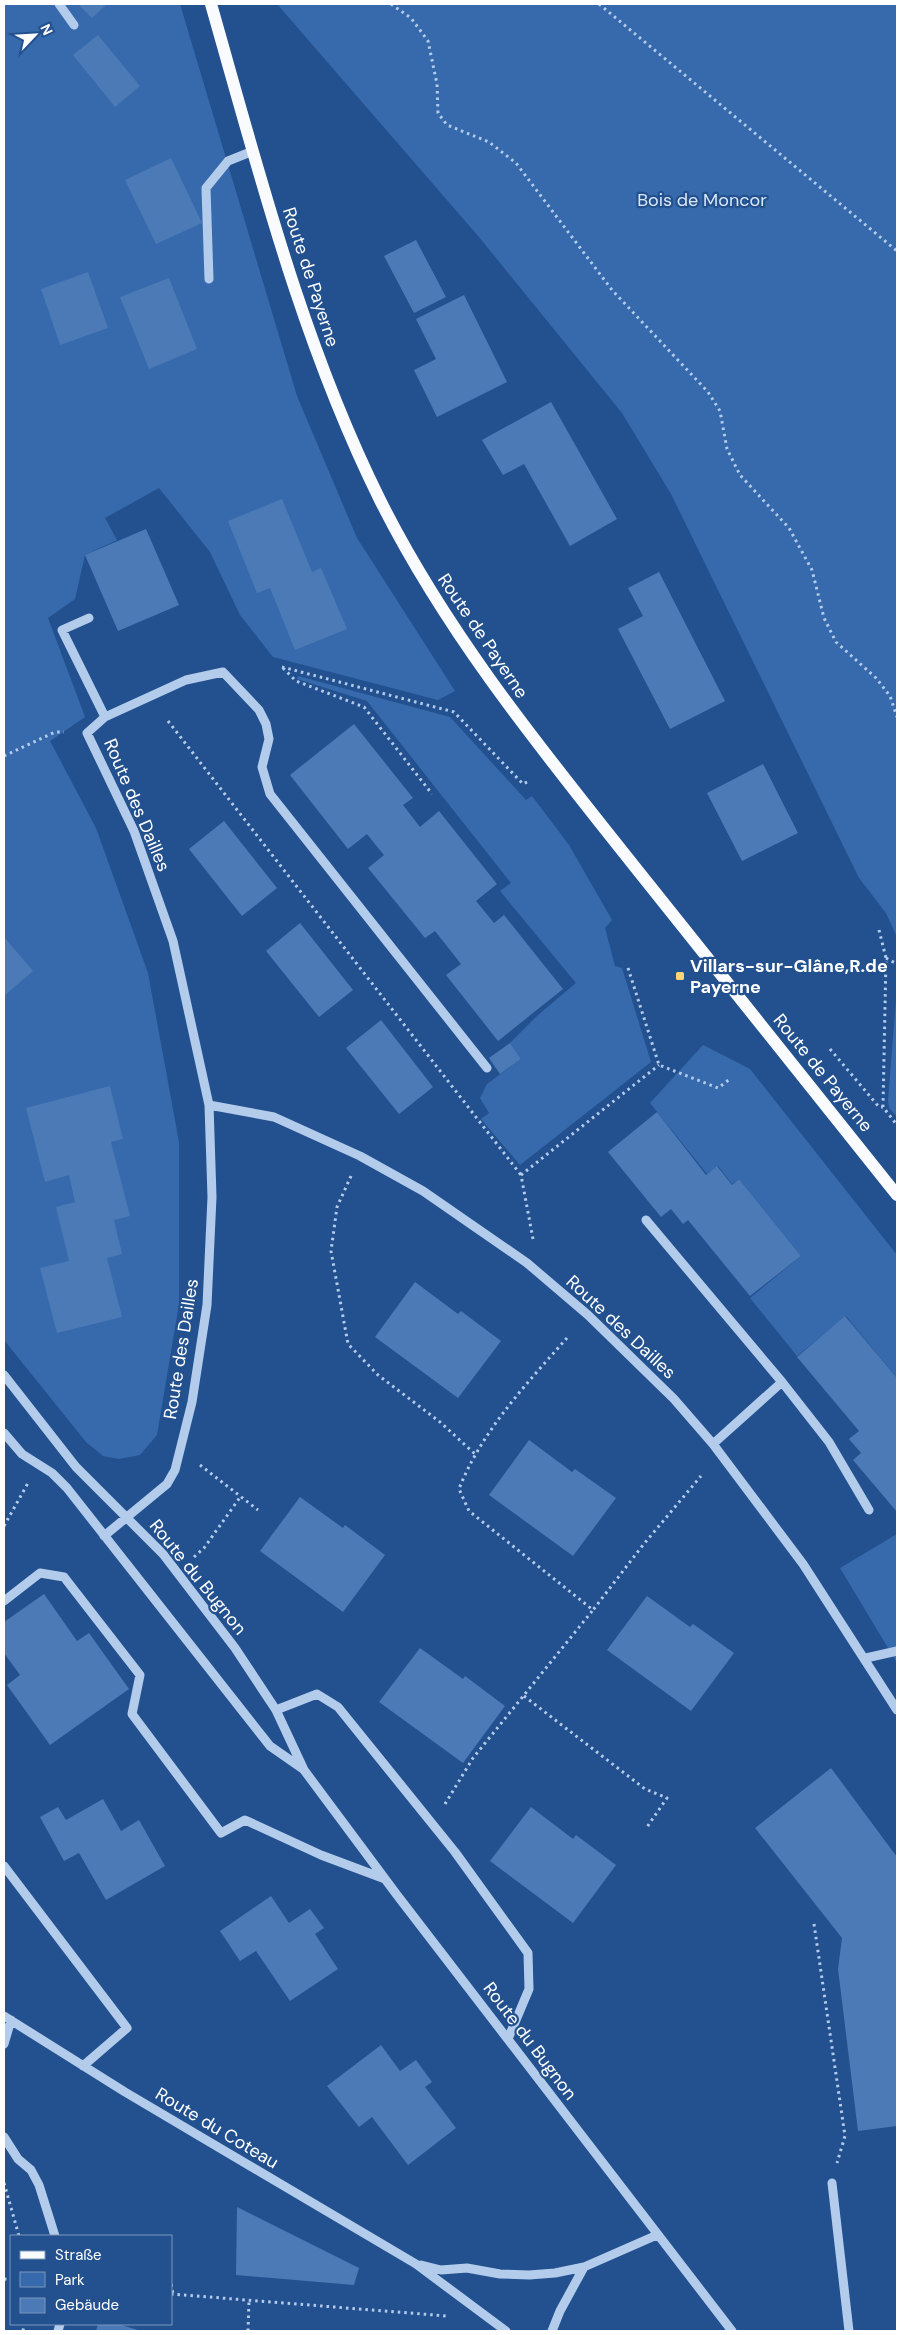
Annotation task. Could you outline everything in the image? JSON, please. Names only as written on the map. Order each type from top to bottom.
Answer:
[{"type":"main road","name":"Route de Payerne","points":[[211,4],[293,286],[329,386],[381,502],[436,599],[527,730],[897,1194]]},
{"type":"street","points":[[59,4],[74,24]]},
{"type":"street","points":[[208,279],[206,188],[228,161],[253,151]]},
{"type":"street","points":[[89,618],[62,630],[105,717]]},
{"type":"street","name":"Route des Dailles","points":[[104,1536],[167,1484],[175,1470],[192,1402],[207,1305],[212,1197],[210,1105],[173,941],[134,831],[88,733],[105,717],[186,680],[223,672],[259,710],[266,724],[269,739],[262,766],[270,794],[487,1068]]},
{"type":"street","name":"Route des Dailles","points":[[210,1105],[274,1117],[360,1156],[423,1191],[527,1263],[588,1315],[674,1399],[713,1444],[803,1564],[866,1658],[897,1710]]},
{"type":"street","points":[[646,1220],[782,1382],[829,1442],[869,1510]]},
{"type":"street","name":"Route du Bugnon","points":[[4,1375],[76,1467],[176,1571],[235,1648],[276,1710],[304,1770],[385,1879],[732,2331]]},
{"type":"street","points":[[713,1444],[782,1382]]},
{"type":"street","name":"Route du Bugnon","points":[[4,1433],[22,1454],[52,1473],[67,1488],[270,1746],[304,1770]]},
{"type":"street","points":[[4,1600],[40,1573],[64,1577],[140,1675],[132,1714],[221,1833],[245,1820],[321,1855],[385,1879]]},
{"type":"street","points":[[866,1658],[897,1651]]},
{"type":"street","points":[[276,1710],[317,1694],[338,1707],[433,1824],[528,1952],[529,1989],[508,2039]]},
{"type":"street","points":[[4,1866],[127,2028],[83,2066]]},
{"type":"street","points":[[4,2044],[7,2018]]},
{"type":"street","name":"Route du Coteau","points":[[7,2018],[83,2066],[416,2264],[506,2331]]},
{"type":"street","points":[[4,2137],[18,2159],[31,2170],[39,2185],[55,2235]]},
{"type":"street","points":[[832,2183],[849,2331]]},
{"type":"street","name":"Route du Coteau","points":[[416,2264],[441,2270],[466,2268],[500,2274],[554,2274],[584,2267],[657,2235]]},
{"type":"street","points":[[552,2331],[560,2311],[584,2267]]},
{"type":"path","points":[[391,4],[411,18],[428,41],[437,84],[438,113],[447,125],[489,142],[516,163],[612,290],[708,392],[720,411],[728,449],[740,475],[789,528],[812,570],[824,618],[836,642],[876,678],[890,696],[897,717]]},
{"type":"path","points":[[600,4],[897,251]]},
{"type":"path","points":[[432,794],[364,707],[296,681],[282,668],[454,712],[523,784],[529,781]]},
{"type":"path","points":[[168,721],[521,1175],[534,1244]]},
{"type":"path","points":[[4,756],[55,732],[88,733]]},
{"type":"path","points":[[879,930],[886,958],[883,1107]]},
{"type":"path","points":[[886,958],[897,964]]},
{"type":"path","points":[[628,968],[659,1065]]},
{"type":"path","points":[[830,1049],[897,1125]]},
{"type":"path","points":[[521,1175],[659,1065]]},
{"type":"path","points":[[659,1065],[718,1088],[730,1079]]},
{"type":"path","points":[[353,1173],[337,1207],[331,1251],[348,1344],[378,1375],[440,1422],[475,1454]]},
{"type":"path","points":[[567,1338],[499,1420],[468,1464],[459,1488],[468,1511],[593,1610]]},
{"type":"path","points":[[198,1464],[258,1510]]},
{"type":"path","points":[[433,1824],[473,1758],[643,1545],[701,1476]]},
{"type":"path","points":[[4,1526],[30,1480]]},
{"type":"path","points":[[190,1561],[204,1548],[241,1496]]},
{"type":"path","points":[[524,1696],[645,1789],[667,1798],[647,1827]]},
{"type":"path","points":[[814,1924],[845,2136],[832,2183]]},
{"type":"path","points":[[4,2183],[19,2235]]},
{"type":"path","points":[[172,2294],[462,2317],[479,2311]]},
{"type":"path","points":[[248,2331],[249,2301]]},
{"type":"green space","points":[[4,4],[180,4],[297,396],[357,538],[455,691],[438,700],[273,657],[240,615],[210,552],[159,488],[105,518],[117,540],[85,555],[75,599],[48,618],[85,717],[50,741],[96,828],[148,973],[179,1142],[179,1304],[157,1435],[140,1455],[119,1459],[103,1456],[86,1442],[4,1340]]},
{"type":"green space","name":"Bois de Moncor","points":[[277,4],[897,4],[897,937],[886,913],[859,878],[671,494],[622,413],[479,237]]},
{"type":"green space","points":[[298,676],[450,717],[526,800],[532,796],[569,845],[612,920],[605,928],[615,966],[622,968],[651,1062],[520,1165],[481,1119],[489,1113],[480,1098],[487,1084],[521,1059],[510,1043],[538,1015],[576,983],[500,891],[511,883],[367,701],[297,679]]},
{"type":"green space","points":[[897,987],[897,1117],[889,1108],[888,1101]]},
{"type":"green space","points":[[703,1045],[750,1069],[897,1255],[897,1378],[846,1316],[797,1356],[750,1298],[801,1256],[739,1179],[732,1184],[718,1166],[707,1174],[650,1103]]},
{"type":"green space","points":[[897,1534],[897,1663],[840,1568]]},
{"type":"building","points":[[78,4],[107,4],[92,18]]},
{"type":"building","points":[[98,35],[140,86],[115,107],[73,55]]},
{"type":"building","points":[[171,158],[202,223],[156,244],[125,180]]},
{"type":"building","points":[[416,240],[446,297],[414,313],[384,256]]},
{"type":"building","points":[[88,272],[108,328],[60,345],[41,289]]},
{"type":"building","points":[[169,278],[197,349],[149,369],[120,297]]},
{"type":"building","points":[[464,295],[507,382],[437,417],[414,370],[436,359],[416,319]]},
{"type":"building","points":[[551,402],[617,519],[570,546],[524,464],[503,475],[482,440]]},
{"type":"building","points":[[282,499],[312,572],[321,568],[347,629],[295,650],[270,588],[257,593],[228,521]]},
{"type":"building","points":[[146,529],[179,605],[118,631],[85,555]]},
{"type":"building","points":[[659,572],[725,701],[670,729],[618,629],[643,616],[628,588]]},
{"type":"building","points":[[354,724],[413,798],[403,805],[420,827],[439,811],[497,884],[476,901],[494,923],[504,915],[563,989],[498,1041],[446,975],[461,964],[435,931],[425,938],[368,868],[384,855],[367,834],[348,849],[290,775]]},
{"type":"building","points":[[763,764],[798,833],[742,861],[707,793]]},
{"type":"building","points":[[224,821],[277,888],[242,916],[189,849]]},
{"type":"building","points":[[300,923],[353,990],[319,1017],[266,951]]},
{"type":"building","points":[[4,937],[33,971],[4,996]]},
{"type":"building","points":[[381,1020],[433,1087],[399,1114],[346,1048]]},
{"type":"building","points":[[510,1043],[521,1059],[500,1074],[489,1058]]},
{"type":"building","points":[[110,1086],[123,1139],[111,1142],[130,1216],[114,1220],[122,1254],[107,1258],[122,1317],[57,1333],[40,1268],[69,1261],[56,1207],[75,1202],[69,1175],[45,1182],[26,1108]]},
{"type":"building","points":[[657,1112],[706,1175],[717,1166],[732,1185],[739,1179],[801,1256],[750,1296],[688,1220],[683,1224],[671,1209],[661,1217],[608,1152]]},
{"type":"building","points":[[415,1282],[458,1314],[461,1311],[501,1341],[458,1398],[375,1337]]},
{"type":"building","points":[[845,1316],[897,1378],[897,1512],[853,1460],[861,1453],[849,1439],[859,1431],[797,1357]]},
{"type":"building","points":[[529,1440],[572,1472],[575,1469],[616,1498],[573,1556],[489,1495]]},
{"type":"building","points":[[300,1497],[343,1528],[345,1525],[385,1555],[343,1612],[260,1551]]},
{"type":"building","points":[[44,1594],[77,1641],[89,1633],[129,1689],[50,1745],[7,1685],[20,1675],[4,1653],[4,1622]]},
{"type":"building","points":[[647,1596],[690,1627],[693,1624],[734,1653],[691,1711],[607,1650]]},
{"type":"building","points":[[420,1648],[463,1679],[465,1676],[505,1706],[463,1763],[379,1702]]},
{"type":"building","points":[[831,1768],[897,1857],[897,2126],[858,2131],[838,1969],[842,1938],[755,1828]]},
{"type":"building","points":[[103,1799],[121,1831],[139,1820],[165,1866],[106,1900],[79,1853],[64,1861],[40,1817],[58,1807],[66,1820]]},
{"type":"building","points":[[531,1807],[573,1839],[576,1835],[616,1865],[573,1923],[490,1861]]},
{"type":"building","points":[[271,1896],[289,1923],[310,1909],[324,1928],[315,1934],[338,1969],[290,2001],[256,1951],[240,1961],[220,1931]]},
{"type":"building","points":[[381,2045],[400,2071],[416,2060],[432,2082],[425,2087],[456,2128],[408,2165],[372,2117],[359,2127],[327,2086]]},
{"type":"building","points":[[237,2207],[359,2268],[354,2285],[236,2275]]},
{"type":"building","points":[[98,2325],[121,2325],[141,2331],[96,2331]]},
{"type":"place","name":"Villars-sur-Glâne,R.de Payerne","points":[[680,976]]}]
